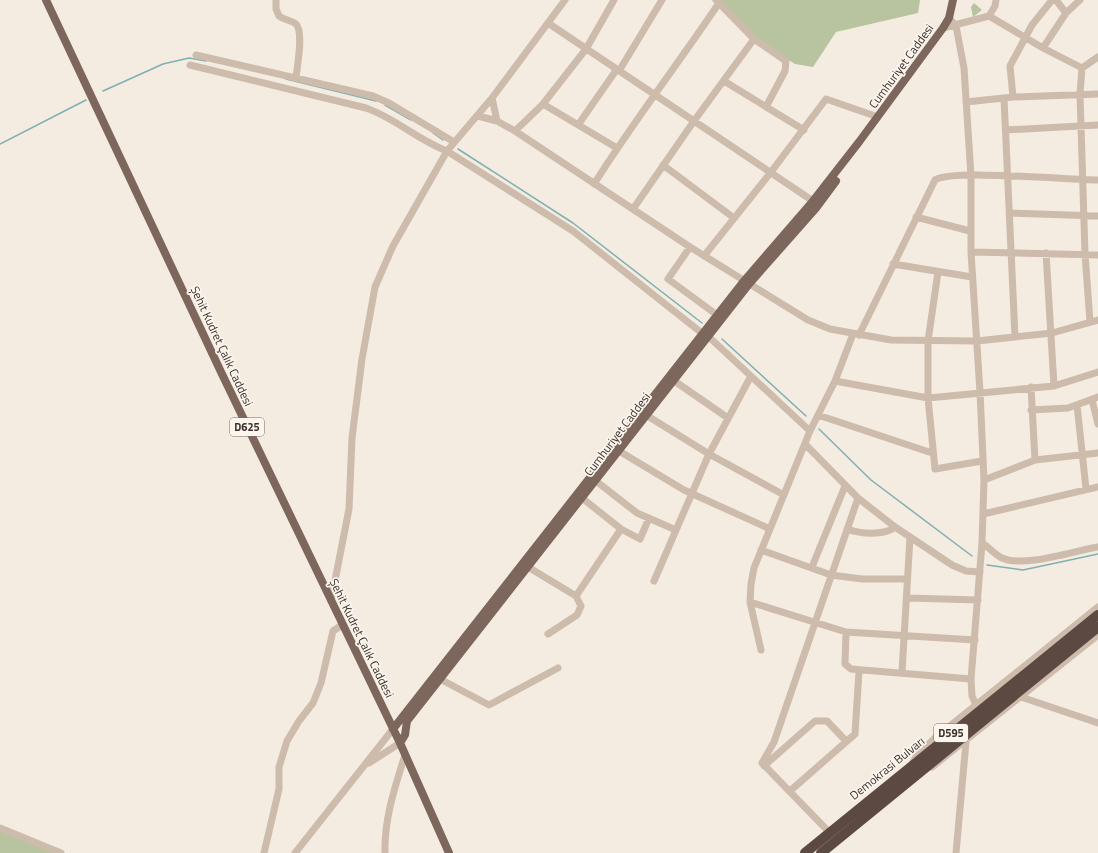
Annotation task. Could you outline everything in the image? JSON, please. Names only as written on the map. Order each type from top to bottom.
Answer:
[{"type":"highway","name":"Demokrasi Bulvarı","points":[[805,853],[1098,615]]},
{"type":"highway","name":"Demokrasi Bulvarı","points":[[821,853],[1098,627]]},
{"type":"main road","name":"Şehit Kudret Çalık Caddesi","points":[[46,0],[342,625],[400,743],[449,853]]},
{"type":"main road","name":"Cumhuriyet Caddesi","points":[[393,729],[859,142],[944,28],[949,18],[953,0]]},
{"type":"main road","name":"Cumhuriyet Caddesi","points":[[400,743],[406,735],[407,721],[596,481],[616,449],[646,416],[706,335],[717,315],[819,203],[845,169],[859,142]]},
{"type":"street","points":[[276,0],[277,12],[279,16],[294,23],[299,30],[299,51],[296,78]]},
{"type":"street","points":[[331,601],[349,509],[352,438],[362,359],[375,287],[393,246],[447,151],[478,116],[565,0]]},
{"type":"street","points":[[515,131],[543,104],[586,49],[614,0]]},
{"type":"street","points":[[944,28],[989,16],[995,6],[996,0]]},
{"type":"street","points":[[1013,97],[1010,66],[1032,25],[1052,0]]},
{"type":"street","points":[[1056,0],[1066,13]]},
{"type":"street","points":[[1043,48],[1066,13],[1080,0]]},
{"type":"street","points":[[578,125],[647,27],[661,1]]},
{"type":"street","points":[[594,184],[654,94],[683,57],[718,2],[754,39],[785,59],[785,71],[766,107]]},
{"type":"street","points":[[989,16],[1025,38],[1082,68]]},
{"type":"street","points":[[949,18],[956,26],[964,68],[971,176],[970,231],[972,276],[984,480],[982,543],[971,679],[972,696],[976,705]]},
{"type":"street","points":[[548,23],[813,201]]},
{"type":"street","points":[[633,210],[694,120],[754,39]]},
{"type":"street","points":[[196,55],[379,98],[454,142]]},
{"type":"street","points":[[1082,68],[1098,57]]},
{"type":"street","points":[[190,65],[366,108],[388,117],[431,144],[447,151],[573,231],[706,335],[810,430]]},
{"type":"street","points":[[1082,68],[1080,94],[1084,180],[1085,254],[1090,322]]},
{"type":"street","points":[[724,81],[804,130]]},
{"type":"street","points":[[966,102],[1013,97],[1098,94]]},
{"type":"street","points":[[492,98],[497,121]]},
{"type":"street","points":[[1004,98],[1015,337]]},
{"type":"street","points":[[704,256],[804,130],[826,99],[878,117]]},
{"type":"street","points":[[543,104],[617,148]]},
{"type":"street","points":[[478,116],[497,121],[515,131],[704,256],[808,320],[830,329],[856,335],[891,340],[977,341],[1052,333],[1098,320]]},
{"type":"street","points":[[1006,130],[1098,125]]},
{"type":"street","points":[[663,165],[734,218]]},
{"type":"street","points":[[761,650],[750,602],[752,576],[761,550],[810,430],[856,335],[935,180],[940,177],[1008,176],[1098,180]]},
{"type":"street","points":[[1009,213],[1098,216]]},
{"type":"street","points":[[916,217],[970,231]]},
{"type":"street","points":[[690,247],[668,279],[717,315]]},
{"type":"street","points":[[971,252],[1098,254]]},
{"type":"street","points":[[1046,254],[1052,333],[1054,386]]},
{"type":"street","points":[[892,264],[972,276]]},
{"type":"street","points":[[938,272],[928,341],[928,398],[932,453],[935,469],[982,461]]},
{"type":"street","points":[[834,382],[928,398],[1054,386],[1098,372]]},
{"type":"street","points":[[654,582],[709,454],[751,376]]},
{"type":"street","points":[[673,380],[728,418]]},
{"type":"street","points":[[1031,387],[1031,410],[1035,460]]},
{"type":"street","points":[[1031,410],[1060,409],[1095,399],[1098,424]]},
{"type":"street","points":[[1077,405],[1086,489]]},
{"type":"street","points":[[818,415],[932,453]]},
{"type":"street","points":[[646,416],[709,454],[784,495]]},
{"type":"street","points":[[805,444],[858,498],[895,527],[959,568],[980,572]]},
{"type":"street","points":[[616,449],[692,494],[770,529]]},
{"type":"street","points":[[984,480],[1035,460],[1098,453]]},
{"type":"street","points":[[596,481],[637,513],[676,530]]},
{"type":"street","points":[[812,567],[845,486]]},
{"type":"street","points":[[983,514],[1098,487]]},
{"type":"street","points":[[582,498],[621,529],[640,539],[649,518]]},
{"type":"street","points":[[829,832],[762,763],[774,742],[858,498]]},
{"type":"street","points":[[847,529],[860,532],[886,532],[895,527]]},
{"type":"street","points":[[576,596],[621,529]]},
{"type":"street","points":[[902,672],[907,598],[906,579],[910,537]]},
{"type":"street","points":[[982,543],[1002,558],[1018,562],[1032,561],[1098,546]]},
{"type":"street","points":[[761,550],[831,575],[862,579],[906,579]]},
{"type":"street","points":[[528,567],[576,596],[581,606],[577,615],[548,634]]},
{"type":"street","points":[[907,598],[978,600]]},
{"type":"street","points":[[750,602],[846,632],[975,640]]},
{"type":"street","points":[[912,765],[917,755],[925,747],[1098,607]]},
{"type":"street","points":[[264,853],[279,789],[279,767],[287,741],[299,721],[313,703],[321,683],[333,631],[342,625]]},
{"type":"street","points":[[846,632],[845,664],[848,668],[971,679]]},
{"type":"street","points":[[921,771],[938,764],[1098,635]]},
{"type":"street","points":[[440,679],[489,705],[558,668]]},
{"type":"street","points":[[790,791],[855,734],[859,670]]},
{"type":"street","points":[[1021,697],[1098,723]]},
{"type":"street","points":[[764,766],[814,721],[827,721],[846,741]]},
{"type":"street","points":[[295,853],[393,729]]},
{"type":"street","points":[[956,853],[966,742]]},
{"type":"street","points":[[364,766],[400,743]]},
{"type":"street","points":[[385,853],[384,841],[390,806],[405,755]]},
{"type":"street","points":[[0,828],[61,853]]},
{"type":"green space","points":[[720,0],[920,0],[918,13],[836,32],[813,67],[795,64],[755,39]]},
{"type":"green space","points":[[974,3],[982,10],[973,17],[971,7]]},
{"type":"green space","points":[[0,831],[56,853],[0,853]]},
{"type":"waterway","points":[[103,91],[163,64],[189,58],[206,61]]},
{"type":"waterway","points":[[286,79],[376,101]]},
{"type":"waterway","points":[[0,144],[86,100]]},
{"type":"waterway","points":[[385,105],[411,120]]},
{"type":"waterway","points":[[433,133],[443,140]]},
{"type":"waterway","points":[[458,149],[573,223],[702,323]]},
{"type":"waterway","points":[[722,339],[806,416]]},
{"type":"waterway","points":[[819,429],[871,480],[972,556]]},
{"type":"waterway","points":[[987,565],[1023,570],[1098,554]]}]
